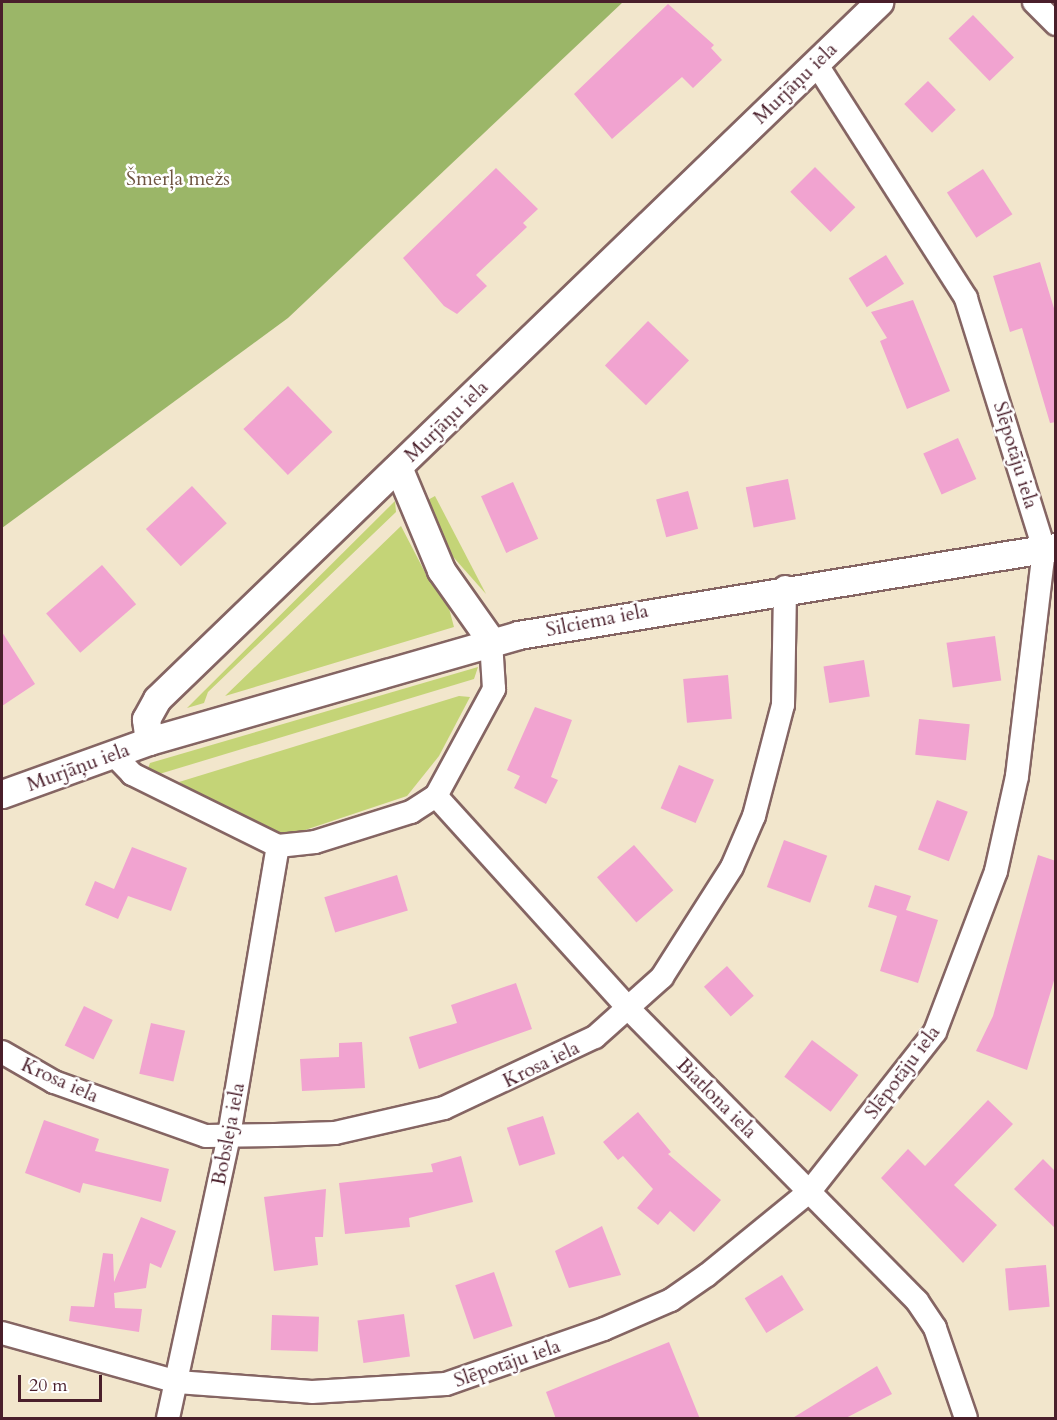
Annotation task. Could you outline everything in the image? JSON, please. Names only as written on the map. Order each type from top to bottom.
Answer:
[{"type":"street","name":"Murjāņu iela","points":[[2,794],[149,741],[146,719],[157,699],[879,2]]},
{"type":"street","points":[[1034,2],[1056,24]]},
{"type":"street","name":"Slēpotāju iela","points":[[2,1333],[177,1382],[312,1392],[447,1384],[671,1300],[810,1191],[935,1032],[968,950],[996,871],[1017,776],[1050,548],[966,298],[816,63]]},
{"type":"street","points":[[113,754],[132,774],[278,846],[315,842],[411,812],[436,796],[494,689],[491,641],[441,570],[398,467]]},
{"type":"street","name":"Silciema iela","points":[[149,741],[491,641],[785,587],[1050,548]]},
{"type":"street","name":"Krosa iela","points":[[2,1052],[54,1082],[206,1136],[335,1133],[444,1108],[596,1037],[630,1010],[675,957],[732,867],[754,816],[783,705],[785,587]]},
{"type":"street","name":"Biatlona iela","points":[[436,796],[630,1010],[810,1191],[926,1314],[966,1419]]},
{"type":"street","name":"Bobsleja iela","points":[[168,1419],[229,1135],[278,846]]},
{"type":"green space","name":"Šmerļa mežs","points":[[2,2],[623,2],[288,318],[2,528]]},
{"type":"green space","points":[[435,496],[486,594],[439,541],[426,501]]},
{"type":"green space","points":[[395,501],[396,512],[208,692],[204,703],[187,708]]},
{"type":"green space","points":[[401,526],[429,580],[446,597],[454,627],[225,696]]},
{"type":"green space","points":[[478,667],[474,679],[156,775],[147,771],[150,763]]},
{"type":"green space","points":[[459,696],[470,697],[439,756],[407,796],[290,835],[248,823],[179,782]]},
{"type":"building","points":[[668,4],[714,45],[711,48],[722,60],[693,88],[682,77],[612,139],[574,94]]},
{"type":"building","points":[[973,15],[1014,57],[990,81],[949,39]]},
{"type":"building","points":[[928,81],[956,110],[932,133],[904,104]]},
{"type":"building","points":[[815,167],[855,207],[831,232],[790,192]]},
{"type":"building","points":[[496,168],[538,209],[523,223],[527,227],[476,275],[487,286],[457,314],[444,306],[403,258]]},
{"type":"building","points":[[983,169],[1012,214],[976,238],[947,192]]},
{"type":"building","points":[[886,255],[904,284],[867,307],[849,278]]},
{"type":"building","points":[[1040,262],[1056,315],[1056,422],[1050,423],[1022,328],[1010,332],[993,276]]},
{"type":"building","points":[[913,300],[950,391],[907,409],[880,341],[887,338],[871,312]]},
{"type":"building","points":[[648,321],[689,361],[646,405],[605,366]]},
{"type":"building","points":[[288,386],[332,432],[288,475],[243,429]]},
{"type":"building","points":[[958,438],[976,479],[942,495],[923,453]]},
{"type":"building","points":[[788,479],[796,519],[754,527],[746,487]]},
{"type":"building","points":[[513,482],[538,539],[506,553],[481,496]]},
{"type":"building","points":[[192,486],[227,523],[181,566],[146,529]]},
{"type":"building","points":[[688,491],[698,529],[666,537],[656,500]]},
{"type":"building","points":[[102,565],[136,604],[80,653],[46,614]]},
{"type":"building","points":[[2,632],[35,684],[2,706]]},
{"type":"building","points":[[995,636],[1001,681],[953,687],[946,643]]},
{"type":"building","points":[[864,660],[870,697],[829,703],[824,666]]},
{"type":"building","points":[[728,675],[732,719],[687,723],[683,679]]},
{"type":"building","points":[[535,707],[572,720],[551,777],[558,780],[546,804],[514,788],[520,776],[507,770]]},
{"type":"building","points":[[919,719],[970,724],[966,760],[915,755]]},
{"type":"building","points":[[679,765],[714,780],[696,823],[661,808]]},
{"type":"building","points":[[937,800],[968,812],[949,861],[918,849]]},
{"type":"building","points":[[784,840],[827,856],[810,903],[767,887]]},
{"type":"building","points":[[634,845],[673,890],[636,922],[597,877]]},
{"type":"building","points":[[132,847],[187,868],[171,911],[128,896],[118,919],[85,905],[95,881],[114,889]]},
{"type":"building","points":[[1038,855],[1056,861],[1056,974],[1027,1070],[976,1051],[993,1016]]},
{"type":"building","points":[[397,875],[408,910],[335,933],[324,897]]},
{"type":"building","points":[[875,885],[911,896],[906,910],[938,920],[918,983],[880,971],[897,916],[868,907]]},
{"type":"building","points":[[727,966],[754,996],[731,1016],[704,987]]},
{"type":"building","points":[[516,983],[532,1029],[419,1069],[409,1037],[457,1023],[451,1005]]},
{"type":"building","points":[[84,1006],[113,1020],[93,1060],[65,1046]]},
{"type":"building","points":[[151,1023],[185,1031],[173,1082],[139,1074]]},
{"type":"building","points":[[812,1040],[858,1075],[831,1112],[784,1077]]},
{"type":"building","points":[[362,1042],[365,1088],[302,1091],[300,1059],[339,1057],[339,1043]]},
{"type":"building","points":[[988,1100],[1013,1124],[954,1185],[997,1225],[963,1263],[881,1178],[908,1149],[925,1166]]},
{"type":"building","points":[[638,1112],[671,1152],[668,1154],[721,1200],[694,1232],[670,1211],[658,1225],[637,1208],[653,1189],[623,1156],[618,1160],[603,1142]]},
{"type":"building","points":[[543,1116],[555,1154],[519,1166],[507,1128]]},
{"type":"building","points":[[44,1120],[99,1139],[95,1151],[169,1169],[161,1202],[83,1183],[80,1193],[25,1173]]},
{"type":"building","points":[[461,1156],[473,1202],[409,1218],[410,1227],[345,1234],[339,1183],[433,1172],[431,1164]]},
{"type":"building","points":[[1043,1159],[1056,1172],[1056,1229],[1014,1189]]},
{"type":"building","points":[[326,1189],[323,1237],[315,1237],[318,1265],[274,1271],[264,1197]]},
{"type":"building","points":[[141,1217],[176,1231],[161,1268],[150,1263],[146,1288],[114,1293],[115,1308],[142,1309],[139,1332],[69,1321],[71,1306],[94,1307],[103,1253],[113,1254],[114,1282]]},
{"type":"building","points":[[602,1226],[621,1275],[569,1288],[555,1251]]},
{"type":"building","points":[[1046,1265],[1050,1307],[1009,1310],[1005,1269]]},
{"type":"building","points":[[494,1272],[513,1326],[474,1339],[455,1285]]},
{"type":"building","points":[[782,1275],[804,1310],[766,1333],[745,1298]]},
{"type":"building","points":[[404,1314],[410,1357],[363,1363],[357,1321]]},
{"type":"building","points":[[272,1315],[319,1317],[318,1352],[271,1350]]},
{"type":"building","points":[[669,1342],[700,1419],[556,1419],[546,1392]]},
{"type":"building","points":[[877,1366],[892,1394],[844,1419],[791,1419]]}]
